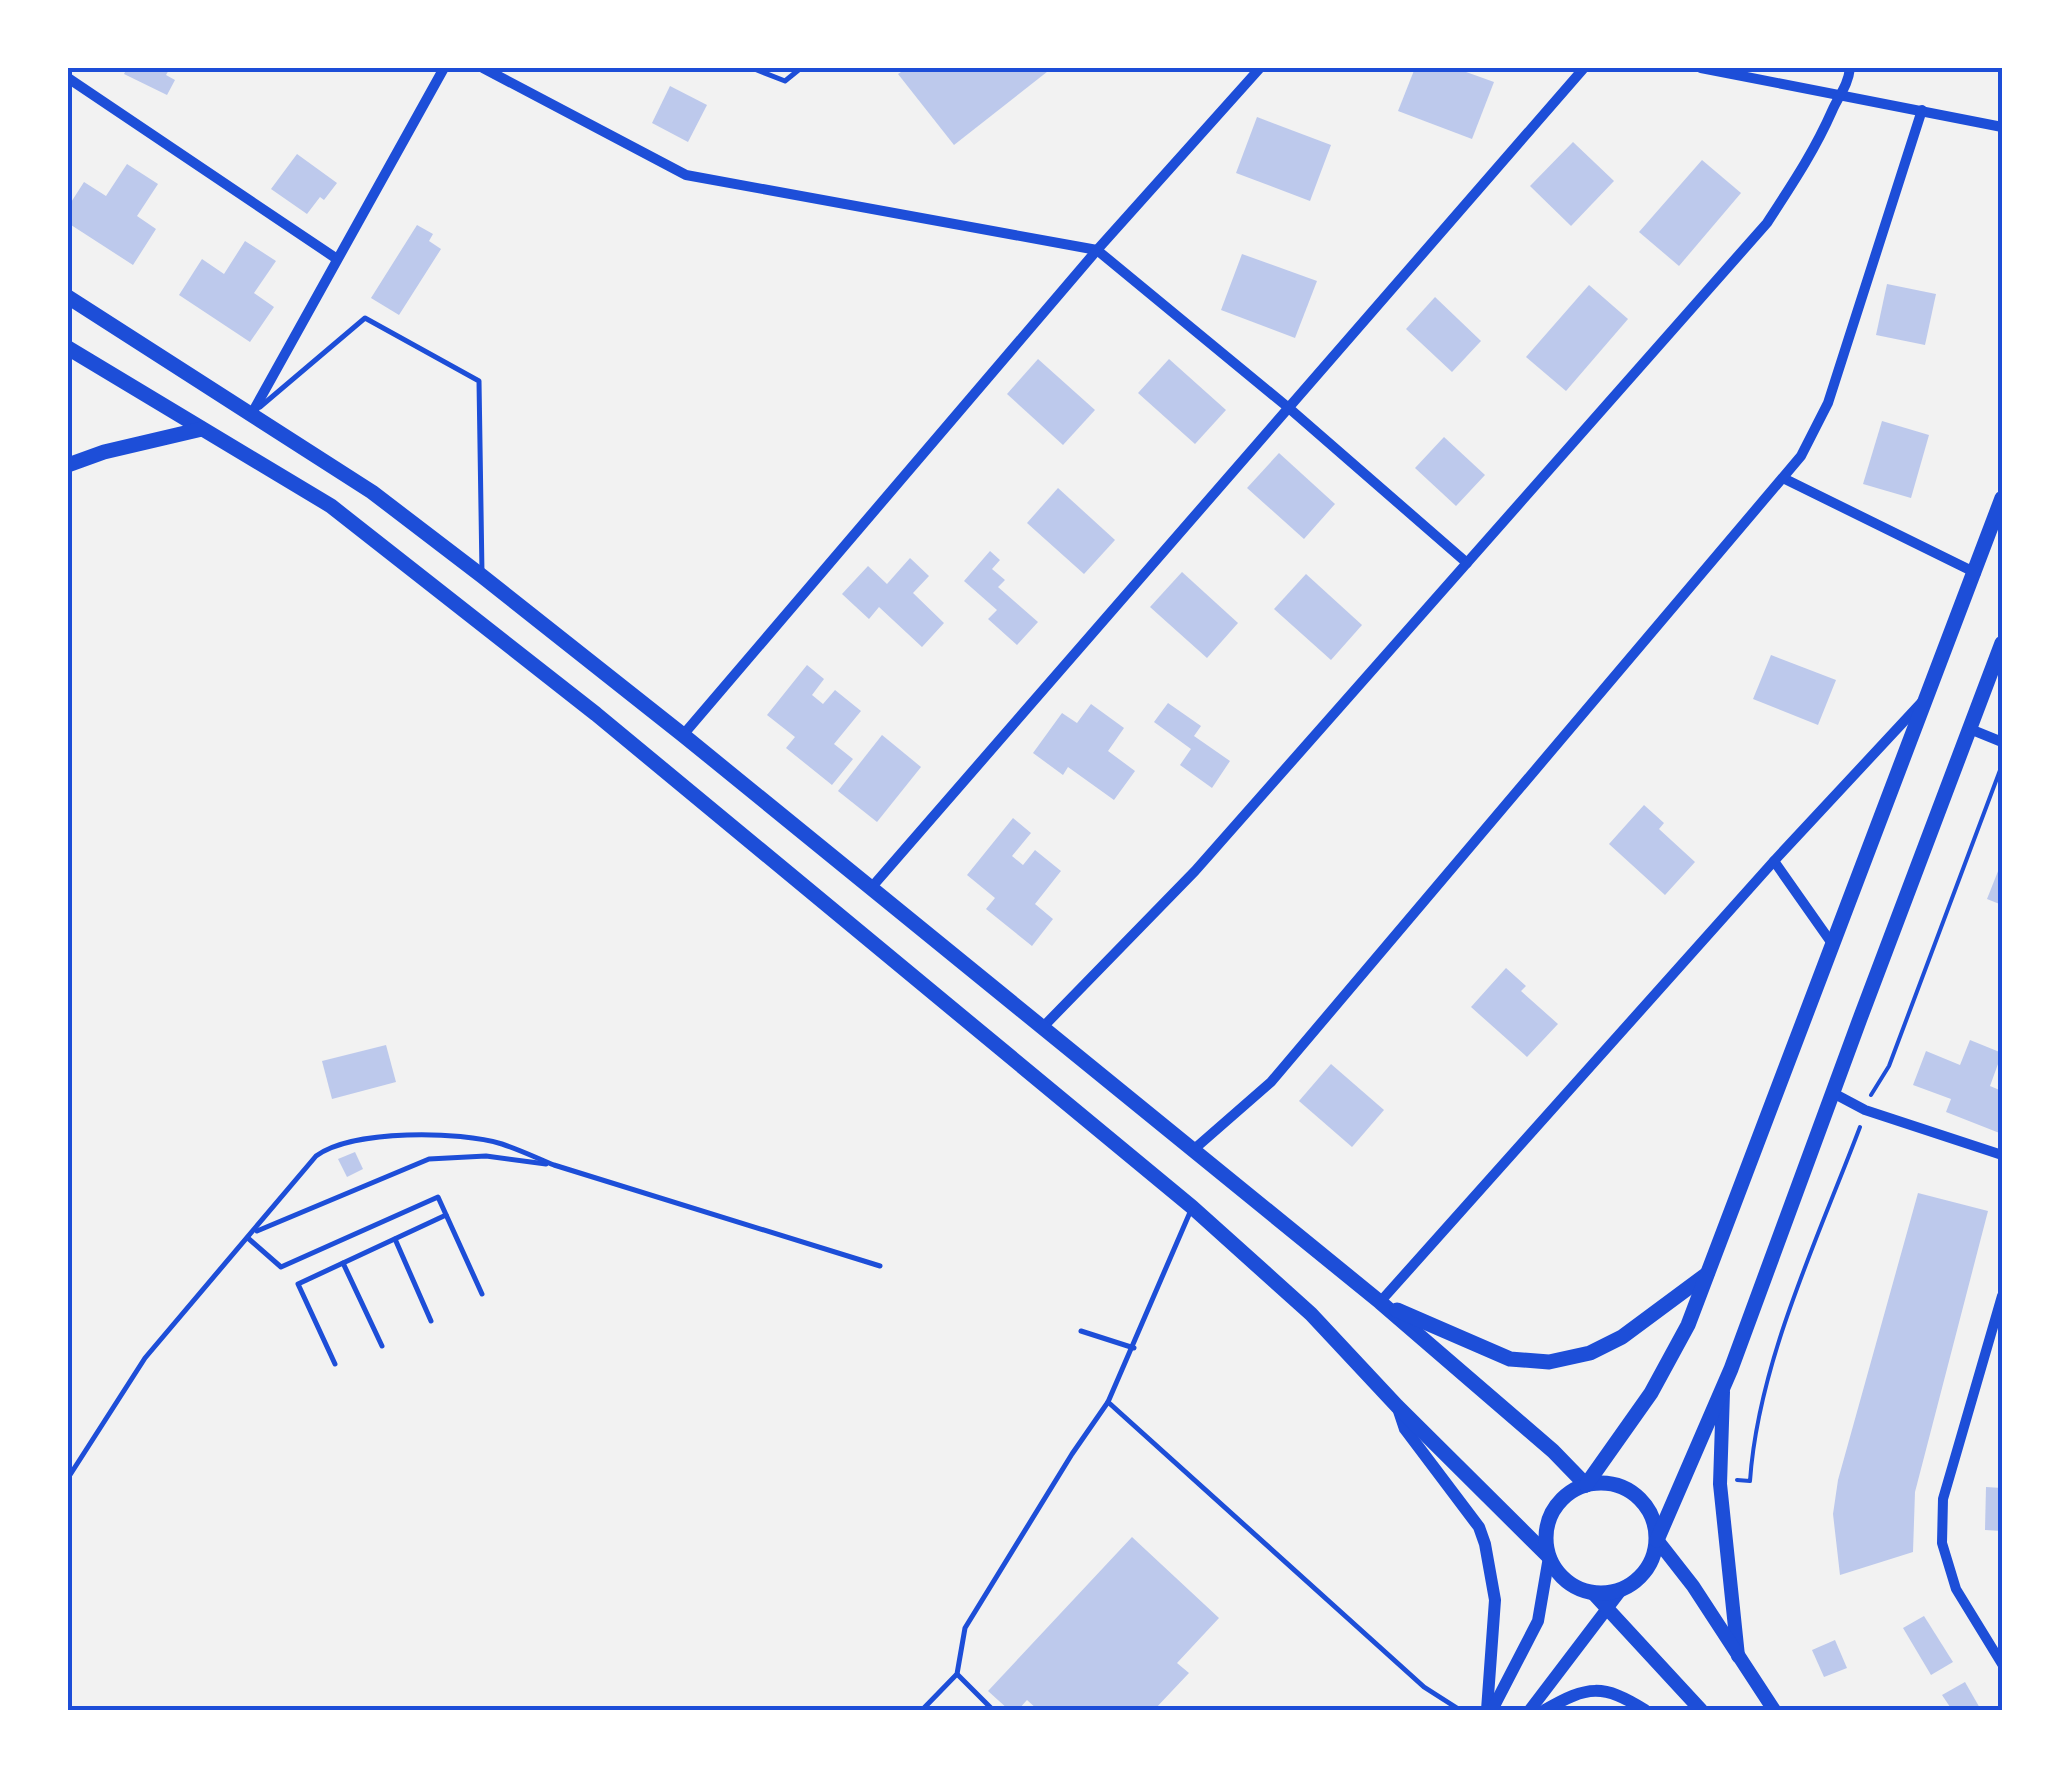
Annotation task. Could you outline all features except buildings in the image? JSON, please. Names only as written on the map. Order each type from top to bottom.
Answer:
[{"type":"main road","points":[[68,297],[372,492],[482,576],[1380,1302],[1553,1451],[1586,1485]]},
{"type":"main road","points":[[68,348],[331,506],[508,644],[1192,1207],[1311,1314],[1549,1557],[1566,1581],[1592,1592],[1702,1710]]},
{"type":"main road","points":[[68,465],[104,452],[202,429]]},
{"type":"main road","points":[[1586,1485],[1651,1393],[1688,1325],[2002,498]]},
{"type":"main road","points":[[1592,1592],[1622,1589],[1645,1572],[1654,1557],[1657,1540],[1722,1391],[2002,643]]},
{"type":"main road","points":[[1380,1302],[1510,1360],[1548,1362],[1590,1353],[1622,1337],[1707,1274]]},
{"type":"main road","points":[[1722,1391],[1720,1484],[1738,1656]]},
{"type":"main road","points":[[1549,1557],[1546,1530],[1552,1512],[1564,1496],[1599,1482],[1635,1493],[1655,1522],[1657,1540],[1694,1586],[1774,1710]]},
{"type":"street","points":[[251,415],[444,68]]},
{"type":"street","points":[[484,68],[686,175],[1097,250],[1290,409],[1467,563]]},
{"type":"street","points":[[682,735],[1097,250],[1260,68]]},
{"type":"street","points":[[871,888],[1584,68]]},
{"type":"street","points":[[1701,68],[2002,128]]},
{"type":"street","points":[[1042,1028],[1195,871],[1767,223],[1814,152],[1848,84],[1850,68]]},
{"type":"street","points":[[68,78],[338,260]]},
{"type":"street","points":[[1192,1151],[1271,1082],[1801,456],[1828,402],[1922,110]]},
{"type":"street","points":[[1783,478],[1976,573]]},
{"type":"street","points":[[1380,1302],[1774,861],[1928,695]]},
{"type":"street","points":[[1970,729],[2002,742]]},
{"type":"street","points":[[1774,861],[1833,945]]},
{"type":"street","points":[[1833,1093],[1865,1110],[2002,1155]]},
{"type":"street","points":[[2002,1296],[1943,1498],[1942,1544],[1956,1589],[2002,1664]]},
{"type":"street","points":[[1397,1406],[1404,1429],[1479,1528],[1485,1544],[1495,1600],[1490,1710]]},
{"type":"street","points":[[1490,1710],[1538,1621],[1549,1557]]},
{"type":"street","points":[[1530,1710],[1622,1589]]},
{"type":"street","points":[[1545,1710],[1593,1688],[1612,1692],[1645,1710]]},
{"type":"lane","points":[[752,68],[785,81],[801,68]]},
{"type":"lane","points":[[251,415],[364,318],[478,381],[482,576]]},
{"type":"lane","points":[[68,1478],[145,1358],[316,1156],[354,1139],[401,1135],[480,1139],[502,1144],[554,1165],[880,1266]]},
{"type":"lane","points":[[255,1232],[429,1159],[486,1156],[554,1165]]},
{"type":"lane","points":[[248,1238],[281,1267],[438,1197],[482,1294]]},
{"type":"lane","points":[[922,1710],[958,1674],[965,1628],[1108,1402],[1192,1207]]},
{"type":"lane","points":[[335,1364],[298,1284],[446,1215]]},
{"type":"lane","points":[[395,1239],[431,1321]]},
{"type":"lane","points":[[344,1263],[382,1346]]},
{"type":"lane","points":[[1080,1331],[1134,1348]]},
{"type":"lane","points":[[1108,1402],[1424,1688],[1460,1710]]},
{"type":"lane","points":[[958,1674],[993,1710]]},
{"type":"path","points":[[1869,1099],[1889,1066],[2002,765]]},
{"type":"path","points":[[1737,1480],[1750,1481],[1752,1446],[1773,1358],[1860,1124]]}]
